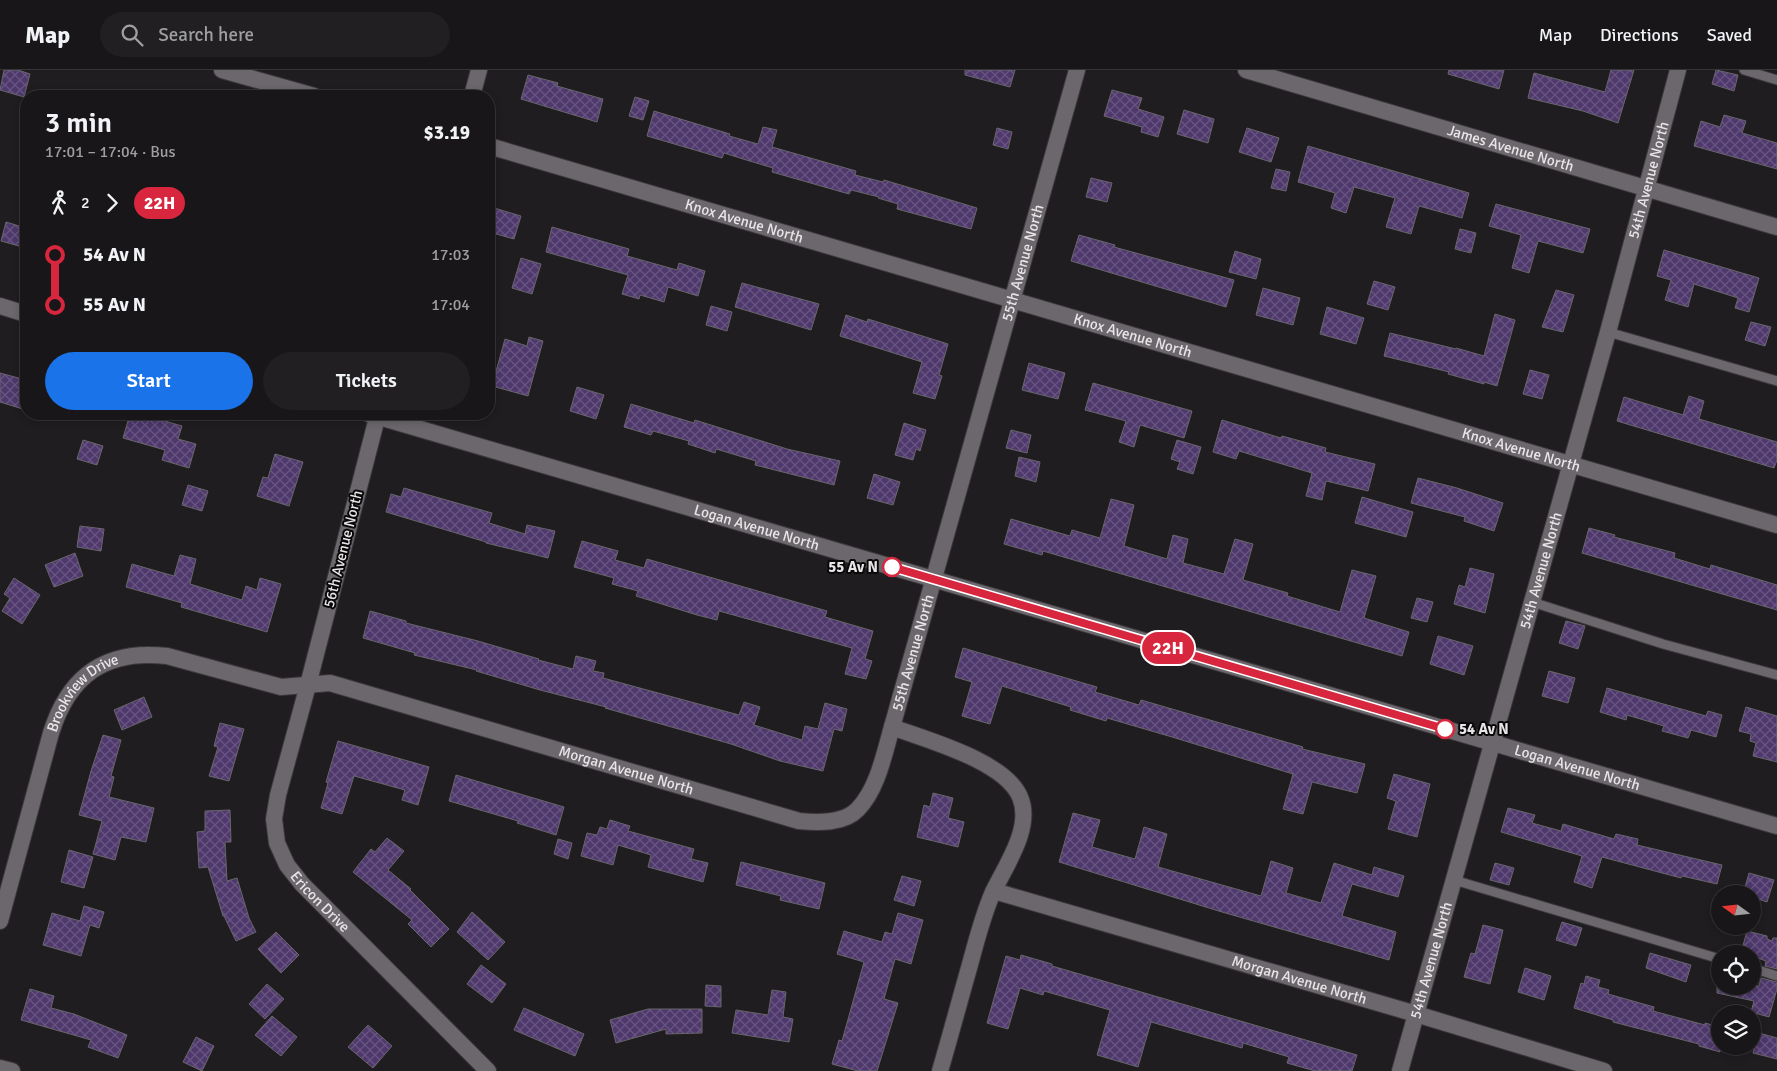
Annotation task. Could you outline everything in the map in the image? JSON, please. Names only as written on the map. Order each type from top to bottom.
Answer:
[{"type":"street","points":[[222,70],[293,90]]},
{"type":"street","points":[[474,90],[479,70]]},
{"type":"street","name":"55th Avenue North","points":[[940,1071],[984,912],[1022,831],[1023,814],[1020,797],[1010,782],[984,763],[892,727],[935,580],[1076,70]]},
{"type":"street","name":"James Avenue North","points":[[1246,70],[1777,227]]},
{"type":"street","name":"54th Avenue North","points":[[1400,1071],[1608,332],[1678,70]]},
{"type":"street","name":"Knox Avenue North","points":[[495,148],[1777,525]]},
{"type":"street","points":[[0,306],[20,312]]},
{"type":"street","name":"56th Avenue North","points":[[308,685],[374,420]]},
{"type":"street","name":"Logan Avenue North","points":[[392,420],[1777,826]]},
{"type":"street","name":"Brookview Drive","points":[[0,921],[55,718],[70,692],[95,669],[108,661],[123,656],[152,654],[181,659],[280,687],[308,685]]},
{"type":"street","name":"Morgan Avenue North","points":[[308,685],[330,683],[799,821],[820,823],[840,820],[857,810],[870,792],[879,772],[892,727]]},
{"type":"street","name":"Ericon Drive","points":[[308,685],[278,795],[274,819],[277,843],[286,865],[302,884],[488,1071]]},
{"type":"street","name":"Morgan Avenue North","points":[[994,891],[1604,1071]]},
{"type":"street","points":[[0,1068],[12,1071]]},
{"type":"lane","points":[[1744,70],[1777,80]]},
{"type":"lane","points":[[1608,332],[1777,381]]},
{"type":"lane","points":[[1532,602],[1663,644],[1777,675]]},
{"type":"lane","points":[[1454,880],[1711,956]]},
{"type":"lane","points":[[1761,971],[1777,976]]},
{"type":"building","points":[[4,70],[18,70],[30,74],[26,90],[20,90],[20,96],[0,90]]},
{"type":"building","points":[[965,70],[1015,70],[1010,87],[965,75]]},
{"type":"building","points":[[1449,70],[1504,70],[1499,89],[1448,74]]},
{"type":"building","points":[[1611,70],[1634,70],[1618,123],[1583,111],[1528,98],[1534,73],[1605,92]]},
{"type":"building","points":[[1716,70],[1738,75],[1734,91],[1712,84]]},
{"type":"building","points":[[528,75],[558,83],[557,86],[603,99],[597,122],[521,99]]},
{"type":"building","points":[[1112,90],[1142,98],[1138,109],[1164,117],[1158,137],[1141,132],[1142,127],[1104,116]]},
{"type":"building","points":[[635,97],[649,101],[643,120],[629,116]]},
{"type":"building","points":[[1184,110],[1214,119],[1208,143],[1177,134]]},
{"type":"building","points":[[654,111],[758,144],[763,127],[777,130],[772,147],[856,171],[855,175],[883,182],[884,180],[977,208],[971,229],[897,209],[898,204],[879,197],[851,190],[849,194],[772,172],[773,168],[724,153],[722,158],[647,136]]},
{"type":"building","points":[[1724,115],[1746,121],[1742,133],[1777,143],[1777,169],[1694,146],[1701,121],[1720,127]]},
{"type":"building","points":[[997,128],[1012,132],[1008,149],[993,145]]},
{"type":"building","points":[[1247,128],[1279,138],[1271,162],[1239,152]]},
{"type":"building","points":[[1308,146],[1469,193],[1462,218],[1419,206],[1411,234],[1386,227],[1395,198],[1354,187],[1346,213],[1331,208],[1335,193],[1298,182]]},
{"type":"building","points":[[1276,169],[1290,172],[1286,191],[1271,188]]},
{"type":"building","points":[[1091,178],[1112,183],[1107,202],[1086,197]]},
{"type":"building","points":[[1496,204],[1590,229],[1583,253],[1538,241],[1529,273],[1512,268],[1521,235],[1489,226]]},
{"type":"building","points":[[495,208],[521,216],[514,239],[495,234]]},
{"type":"building","points":[[6,222],[20,226],[20,246],[1,241]]},
{"type":"building","points":[[552,227],[629,249],[627,256],[677,270],[679,263],[705,271],[698,296],[668,287],[664,302],[640,295],[639,299],[622,294],[628,275],[546,252]]},
{"type":"building","points":[[1460,229],[1476,233],[1471,253],[1455,249]]},
{"type":"building","points":[[1079,235],[1115,245],[1114,247],[1234,280],[1226,307],[1071,261]]},
{"type":"building","points":[[1664,250],[1759,278],[1749,312],[1735,308],[1738,298],[1694,284],[1688,307],[1665,300],[1671,280],[1657,276]]},
{"type":"building","points":[[1235,251],[1261,259],[1256,279],[1229,272]]},
{"type":"building","points":[[521,258],[541,264],[532,294],[512,288]]},
{"type":"building","points":[[1374,281],[1395,287],[1388,310],[1367,304]]},
{"type":"building","points":[[742,283],[819,304],[811,330],[735,307]]},
{"type":"building","points":[[1263,288],[1300,298],[1293,325],[1256,315]]},
{"type":"building","points":[[1556,290],[1574,295],[1563,332],[1542,327]]},
{"type":"building","points":[[711,306],[732,312],[727,331],[706,325]]},
{"type":"building","points":[[1327,307],[1364,318],[1356,344],[1320,334]]},
{"type":"building","points":[[1495,314],[1515,320],[1497,386],[1384,356],[1390,333],[1484,356]]},
{"type":"building","points":[[846,315],[867,322],[868,319],[948,344],[939,375],[942,376],[935,399],[913,393],[922,362],[840,336]]},
{"type":"building","points":[[1751,322],[1771,327],[1765,346],[1745,340]]},
{"type":"building","points":[[529,337],[543,341],[528,396],[495,387],[495,375],[505,339],[527,346]]},
{"type":"building","points":[[1029,363],[1065,373],[1058,399],[1022,390]]},
{"type":"building","points":[[1530,370],[1549,375],[1542,399],[1523,394]]},
{"type":"building","points":[[0,373],[20,378],[20,408],[0,402]]},
{"type":"building","points":[[1093,383],[1192,411],[1184,438],[1140,425],[1134,447],[1119,442],[1126,421],[1085,410]]},
{"type":"building","points":[[577,387],[604,395],[596,419],[570,411]]},
{"type":"building","points":[[1689,396],[1704,401],[1699,419],[1777,442],[1777,460],[1774,468],[1617,421],[1624,397],[1683,415]]},
{"type":"building","points":[[631,404],[694,423],[695,420],[787,449],[840,461],[834,485],[755,465],[756,461],[716,449],[715,453],[688,444],[689,441],[653,431],[651,435],[624,427]]},
{"type":"building","points":[[128,420],[161,420],[182,426],[178,439],[196,444],[189,468],[162,460],[165,450],[123,438]]},
{"type":"building","points":[[1222,420],[1281,438],[1282,436],[1326,448],[1325,452],[1375,464],[1368,491],[1326,481],[1322,500],[1306,496],[1312,473],[1239,451],[1236,459],[1213,452]]},
{"type":"building","points":[[904,423],[926,430],[920,451],[916,449],[913,460],[895,455]]},
{"type":"building","points":[[1011,430],[1031,435],[1027,453],[1006,448]]},
{"type":"building","points":[[83,440],[103,446],[97,465],[77,459]]},
{"type":"building","points":[[1177,440],[1201,447],[1193,474],[1177,469],[1180,462],[1171,459]]},
{"type":"building","points":[[275,454],[303,462],[289,506],[257,496],[263,477],[268,478]]},
{"type":"building","points":[[1019,457],[1040,462],[1036,482],[1015,476]]},
{"type":"building","points":[[874,474],[900,482],[893,505],[867,498]]},
{"type":"building","points":[[1418,478],[1503,503],[1494,531],[1464,521],[1465,517],[1411,503]]},
{"type":"building","points":[[188,485],[208,491],[202,511],[182,505]]},
{"type":"building","points":[[404,488],[492,513],[489,523],[525,534],[527,525],[555,531],[548,558],[486,543],[386,512],[391,494],[401,497]]},
{"type":"building","points":[[1362,497],[1413,512],[1406,537],[1355,523]]},
{"type":"building","points":[[1111,499],[1134,505],[1124,546],[1167,559],[1173,535],[1188,539],[1183,563],[1224,574],[1235,539],[1253,544],[1243,580],[1288,593],[1287,596],[1340,612],[1352,570],[1376,576],[1364,618],[1409,632],[1402,656],[1043,551],[1042,555],[1004,544],[1011,519],[1070,536],[1072,530],[1100,538]]},
{"type":"building","points":[[80,526],[104,529],[101,551],[77,547]]},
{"type":"building","points":[[1589,528],[1615,535],[1614,537],[1675,553],[1674,558],[1710,569],[1711,565],[1777,585],[1777,610],[1582,553]]},
{"type":"building","points":[[582,541],[618,551],[615,560],[644,568],[647,559],[827,611],[825,617],[873,631],[865,659],[872,661],[866,679],[845,674],[852,648],[719,611],[717,620],[697,615],[636,596],[638,591],[612,584],[614,578],[574,567]]},
{"type":"building","points":[[75,553],[83,576],[54,587],[45,565]]},
{"type":"building","points":[[180,555],[196,559],[190,584],[242,600],[246,586],[257,590],[260,578],[281,584],[267,632],[181,607],[182,603],[126,587],[132,564],[174,576]]},
{"type":"building","points":[[1470,568],[1494,574],[1485,613],[1454,604],[1459,585],[1465,587]]},
{"type":"building","points":[[14,578],[40,595],[22,624],[2,611],[10,598],[4,594]]},
{"type":"building","points":[[1417,598],[1433,602],[1427,622],[1411,618]]},
{"type":"building","points":[[370,611],[406,621],[406,623],[478,641],[573,669],[576,656],[596,661],[593,671],[604,673],[603,678],[739,715],[744,702],[760,707],[754,725],[802,740],[805,726],[818,729],[825,703],[847,709],[842,731],[834,729],[823,771],[780,761],[731,744],[606,707],[540,690],[477,670],[414,655],[415,653],[363,638]]},
{"type":"building","points":[[1566,621],[1585,626],[1578,649],[1559,643]]},
{"type":"building","points":[[1438,636],[1473,646],[1464,675],[1430,664]]},
{"type":"building","points":[[963,648],[1097,687],[1095,692],[1139,705],[1141,700],[1303,747],[1302,749],[1365,764],[1357,793],[1312,782],[1303,814],[1283,809],[1293,774],[1107,718],[1106,721],[1070,710],[1071,707],[1002,686],[990,724],[962,716],[972,682],[955,677]]},
{"type":"building","points":[[1549,671],[1575,678],[1568,703],[1542,696]]},
{"type":"building","points":[[1607,688],[1706,716],[1708,711],[1722,715],[1716,737],[1691,730],[1688,738],[1662,731],[1664,726],[1627,715],[1626,720],[1600,712]]},
{"type":"building","points":[[144,697],[152,717],[122,730],[114,710]]},
{"type":"building","points":[[1746,707],[1777,716],[1777,762],[1753,756],[1756,743],[1750,741],[1751,734],[1739,731]]},
{"type":"building","points":[[220,723],[244,729],[229,781],[209,776],[218,747],[214,746]]},
{"type":"building","points":[[103,735],[121,740],[111,776],[114,777],[109,797],[154,808],[146,842],[121,837],[115,860],[93,854],[102,821],[79,815]]},
{"type":"building","points":[[338,741],[429,767],[418,805],[402,800],[405,790],[354,776],[342,814],[321,808],[328,783],[326,782]]},
{"type":"building","points":[[1394,774],[1430,784],[1417,837],[1388,829],[1396,801],[1387,798]]},
{"type":"building","points":[[456,775],[564,807],[556,835],[517,823],[518,821],[449,801]]},
{"type":"building","points":[[933,793],[953,798],[948,818],[964,822],[958,847],[917,837],[924,805],[930,807]]},
{"type":"building","points":[[1508,808],[1535,815],[1532,823],[1561,831],[1563,824],[1614,839],[1616,834],[1638,839],[1637,845],[1722,865],[1717,884],[1682,876],[1681,878],[1602,857],[1592,888],[1574,882],[1582,856],[1501,832]]},
{"type":"building","points":[[230,810],[231,842],[225,842],[227,881],[237,878],[249,918],[256,932],[236,941],[223,916],[208,867],[199,868],[197,832],[205,831],[205,811]]},
{"type":"building","points":[[1073,813],[1100,820],[1092,847],[1135,859],[1144,827],[1167,834],[1158,867],[1261,896],[1271,861],[1293,868],[1286,893],[1321,903],[1334,863],[1372,875],[1374,867],[1404,876],[1398,897],[1352,884],[1342,916],[1396,932],[1389,960],[1222,912],[1059,862]]},
{"type":"building","points":[[610,820],[630,826],[628,831],[694,849],[691,859],[708,863],[703,882],[648,867],[651,855],[618,845],[613,865],[581,856],[587,833],[597,835],[600,827],[607,829]]},
{"type":"building","points":[[387,838],[404,851],[388,870],[411,889],[449,929],[431,947],[408,924],[412,920],[353,872],[371,849],[375,852]]},
{"type":"building","points":[[558,839],[572,843],[568,859],[554,854]]},
{"type":"building","points":[[69,850],[93,857],[84,888],[61,882]]},
{"type":"building","points":[[741,862],[825,883],[819,909],[780,900],[781,896],[736,885]]},
{"type":"building","points":[[1495,863],[1514,868],[1509,885],[1490,880]]},
{"type":"building","points":[[1749,873],[1774,880],[1767,902],[1761,900],[1761,885],[1746,885]]},
{"type":"building","points":[[902,876],[921,881],[914,906],[894,900]]},
{"type":"building","points":[[84,906],[104,912],[99,928],[90,925],[81,956],[43,945],[52,913],[80,921]]},
{"type":"building","points":[[472,912],[505,942],[488,960],[457,932]]},
{"type":"building","points":[[898,913],[923,920],[911,964],[895,959],[884,999],[898,1003],[877,1071],[858,1071],[832,1064],[839,1040],[842,1041],[864,962],[837,954],[844,931],[882,942],[885,932],[892,934]]},
{"type":"building","points":[[1562,922],[1582,928],[1576,946],[1556,940]]},
{"type":"building","points":[[1483,925],[1503,930],[1490,984],[1464,977],[1471,953],[1475,954]]},
{"type":"building","points":[[276,932],[299,955],[281,973],[258,949]]},
{"type":"building","points":[[1761,934],[1767,936],[1767,939],[1772,941],[1773,938],[1777,938],[1777,969],[1765,966],[1766,961],[1761,959],[1761,945],[1743,945],[1746,935]]},
{"type":"building","points":[[1650,953],[1691,965],[1686,982],[1646,968]]},
{"type":"building","points":[[1021,955],[1052,964],[1052,966],[1357,1055],[1352,1071],[1315,1071],[1287,1063],[1289,1057],[1243,1043],[1242,1048],[1151,1022],[1138,1067],[1097,1055],[1110,1010],[1044,991],[1043,995],[1020,988],[1008,1029],[987,1023],[1006,956],[1020,960]]},
{"type":"building","points":[[481,965],[506,984],[492,1003],[467,984]]},
{"type":"building","points":[[1525,968],[1551,976],[1544,1000],[1518,992]]},
{"type":"building","points":[[1586,976],[1600,980],[1598,987],[1609,990],[1608,994],[1654,1007],[1653,1011],[1705,1025],[1705,1023],[1711,1025],[1711,1049],[1699,1046],[1699,1044],[1613,1022],[1613,1020],[1574,1008],[1581,983],[1584,984]]},
{"type":"building","points":[[1761,978],[1777,982],[1777,989],[1769,1017],[1761,1015],[1761,1005],[1753,1005],[1754,1001],[1726,995],[1761,995]]},
{"type":"building","points":[[267,984],[284,999],[265,1019],[249,1004]]},
{"type":"building","points":[[706,985],[721,986],[721,1007],[705,1006]]},
{"type":"building","points":[[30,989],[54,996],[51,1008],[74,1014],[127,1035],[118,1058],[88,1047],[91,1040],[21,1020]]},
{"type":"building","points":[[772,990],[786,992],[783,1017],[793,1019],[789,1042],[732,1033],[736,1010],[768,1015]]},
{"type":"building","points":[[524,1008],[584,1034],[575,1056],[514,1030]]},
{"type":"building","points":[[648,1009],[702,1009],[702,1033],[666,1034],[666,1029],[616,1043],[610,1020]]},
{"type":"building","points":[[272,1016],[297,1037],[281,1056],[255,1035]]},
{"type":"building","points":[[368,1025],[392,1046],[373,1068],[348,1047]]},
{"type":"building","points":[[1761,1034],[1777,1038],[1777,1059],[1761,1055]]},
{"type":"building","points":[[196,1037],[214,1046],[202,1071],[183,1062]]},
{"type":"bus line","name":"22H","points":[[892,567],[1445,729]]},
{"type":"place","name":"55 Av N","points":[[892,567]]},
{"type":"place","name":"54 Av N","points":[[1445,729]]}]
